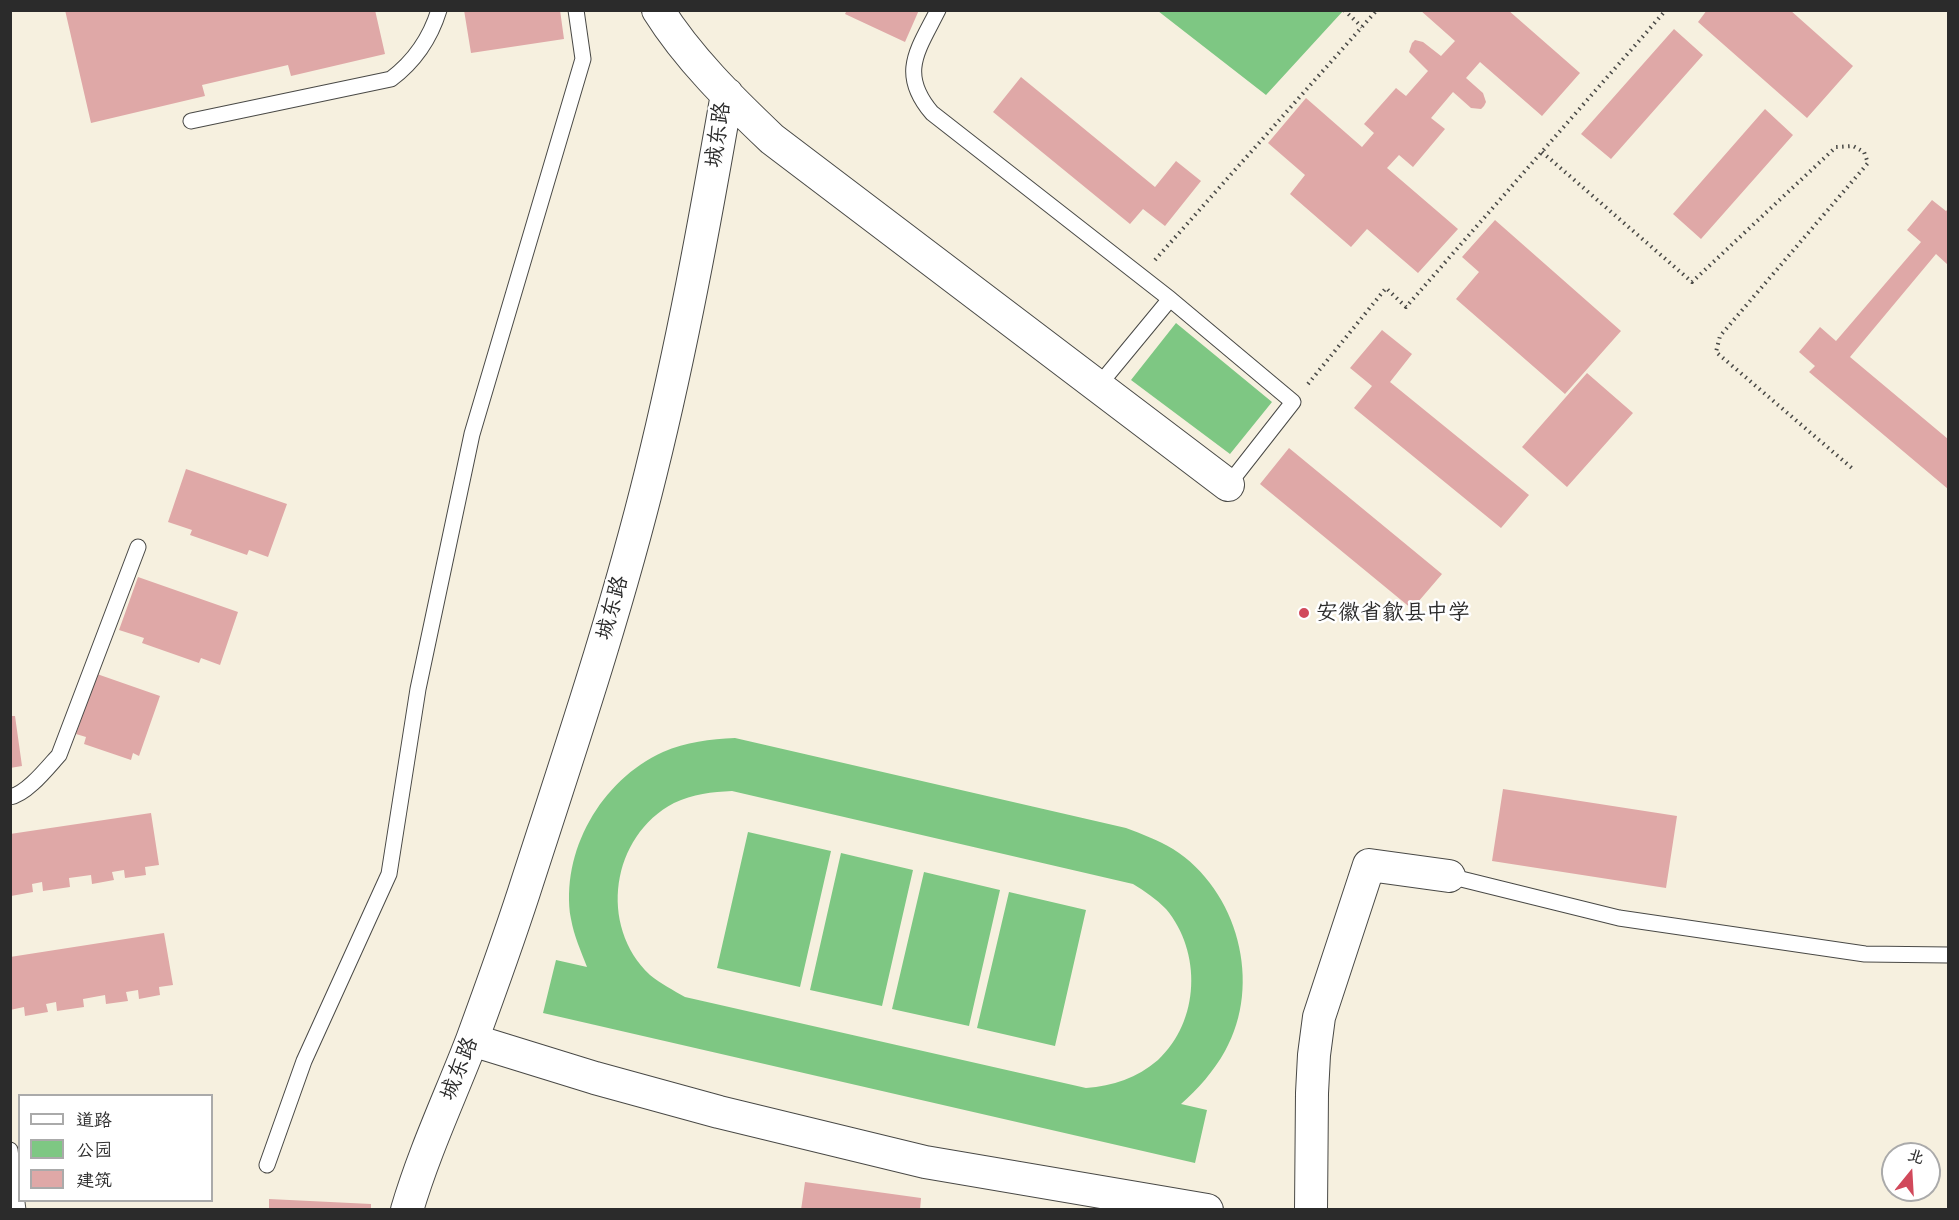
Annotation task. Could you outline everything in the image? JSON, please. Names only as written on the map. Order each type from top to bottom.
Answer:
[{"type":"street","name":"城东路","points":[[407,1209],[418,1173],[472,1040],[523,895],[606,638],[651,473],[696,269],[727,94],[672,30],[658,10]]},
{"type":"street","points":[[727,94],[772,139],[1099,385],[1228,486]]},
{"type":"street","points":[[1311,1209],[1312,1093],[1319,1017],[1369,865],[1449,876]]},
{"type":"street","points":[[472,1040],[719,1112],[925,1162],[1207,1209]]},
{"type":"lane","points":[[191,121],[391,79],[421,50],[434,27],[439,10]]},
{"type":"lane","points":[[267,1165],[304,1061],[389,874],[418,689],[472,434],[583,59],[576,10]]},
{"type":"lane","points":[[938,10],[914,60],[915,82],[924,104],[932,113],[1170,299],[1293,402],[1228,486]]},
{"type":"lane","points":[[1099,385],[1170,299]]},
{"type":"lane","points":[[10,797],[18,796],[59,754],[138,546]]},
{"type":"lane","points":[[1449,876],[1619,918],[1865,954],[1948,955]]},
{"type":"lane","points":[[11,1155],[18,1209]]},
{"type":"path","points":[[1344,10],[1362,27]]},
{"type":"path","points":[[1141,276],[1377,10]]},
{"type":"path","points":[[1289,408],[1386,288],[1406,307],[1666,10]]},
{"type":"path","points":[[1542,152],[1692,282],[1836,147],[1853,146],[1864,152],[1868,163],[1720,336],[1716,352],[1853,469]]},
{"type":"green space","points":[[1158,11],[1343,11],[1266,95]]},
{"type":"green space","points":[[1176,323],[1272,402],[1230,454],[1131,380]]},
{"type":"green space","points":[[735,738],[1126,828],[1173,849],[1195,867],[1214,888],[1228,913],[1238,940],[1242,968],[1242,997],[1236,1025],[1225,1051],[1216,1066],[1181,1104],[1207,1110],[1195,1163],[543,1013],[556,960],[587,967],[572,925],[569,894],[572,869],[579,844],[604,799],[621,780],[641,764],[663,752],[689,743]],"holes":[[[732,791],[1133,884],[1162,905],[1178,926],[1186,945],[1190,965],[1191,986],[1188,1006],[1182,1026],[1172,1044],[1158,1060],[1142,1072],[1124,1080],[1086,1088],[685,997],[650,975],[634,955],[623,932],[618,908],[619,883],[625,859],[636,837],[653,818],[674,803],[688,797]]]},
{"type":"green space","points":[[748,832],[831,851],[800,987],[717,968]]},
{"type":"green space","points":[[841,853],[913,870],[882,1006],[810,990]]},
{"type":"green space","points":[[924,872],[1000,890],[969,1026],[892,1009]]},
{"type":"green space","points":[[1009,892],[1086,910],[1055,1046],[977,1028]]},
{"type":"building","points":[[65,10],[375,10],[385,54],[291,76],[288,65],[202,85],[205,96],[91,123]]},
{"type":"building","points":[[464,10],[560,10],[564,39],[471,53]]},
{"type":"building","points":[[847,10],[919,10],[905,42],[845,14]]},
{"type":"building","points":[[1420,10],[1508,10],[1580,73],[1542,116],[1480,62],[1466,78],[1483,93],[1486,102],[1484,106],[1481,109],[1471,108],[1453,92],[1431,118],[1445,129],[1413,167],[1399,155],[1387,168],[1458,229],[1418,273],[1367,229],[1351,247],[1290,194],[1305,175],[1268,143],[1306,98],[1362,147],[1374,133],[1364,124],[1396,88],[1406,96],[1428,71],[1409,52],[1412,43],[1415,40],[1423,42],[1441,56],[1455,41]]},
{"type":"building","points":[[1707,10],[1790,10],[1853,66],[1807,118],[1698,22]]},
{"type":"building","points":[[1674,29],[1703,55],[1611,159],[1581,134]]},
{"type":"building","points":[[1021,77],[1155,187],[1176,161],[1201,181],[1165,226],[1143,209],[1130,224],[993,112]]},
{"type":"building","points":[[1765,109],[1793,135],[1701,239],[1673,214]]},
{"type":"building","points":[[1932,200],[1946,211],[1948,209],[1948,265],[1936,254],[1850,357],[1948,439],[1948,489],[1809,372],[1815,366],[1799,352],[1820,327],[1836,341],[1921,242],[1907,230]]},
{"type":"building","points":[[1495,220],[1621,331],[1565,394],[1456,299],[1479,272],[1462,257]]},
{"type":"building","points":[[1382,330],[1412,354],[1390,382],[1529,495],[1501,528],[1354,408],[1372,386],[1350,368]]},
{"type":"building","points":[[1587,373],[1633,413],[1567,487],[1522,447]]},
{"type":"building","points":[[1289,448],[1442,574],[1412,609],[1260,484]]},
{"type":"building","points":[[186,469],[287,504],[268,557],[249,550],[247,555],[190,535],[192,530],[168,522]]},
{"type":"building","points":[[138,577],[238,612],[220,665],[201,658],[199,663],[142,643],[144,638],[119,630]]},
{"type":"building","points":[[97,674],[160,696],[139,756],[133,753],[131,760],[84,744],[86,737],[76,734]]},
{"type":"building","points":[[10,716],[15,716],[22,766],[10,768]]},
{"type":"building","points":[[1503,789],[1677,816],[1666,888],[1492,861]]},
{"type":"building","points":[[151,813],[159,865],[145,867],[146,875],[125,878],[124,870],[112,872],[114,880],[92,884],[91,875],[69,878],[70,887],[43,891],[42,882],[32,884],[33,892],[11,896],[10,834]]},
{"type":"building","points":[[164,933],[173,985],[159,987],[160,995],[139,999],[138,990],[126,992],[128,1001],[106,1004],[105,995],[83,999],[84,1007],[57,1011],[56,1002],[46,1004],[48,1012],[25,1016],[24,1007],[10,1010],[10,957]]},
{"type":"building","points":[[805,1182],[921,1198],[920,1210],[801,1210]]},
{"type":"building","points":[[269,1199],[371,1204],[371,1210],[269,1210]]},
{"type":"place","name":"安徽省歙县中学","points":[[1304,613]]}]
